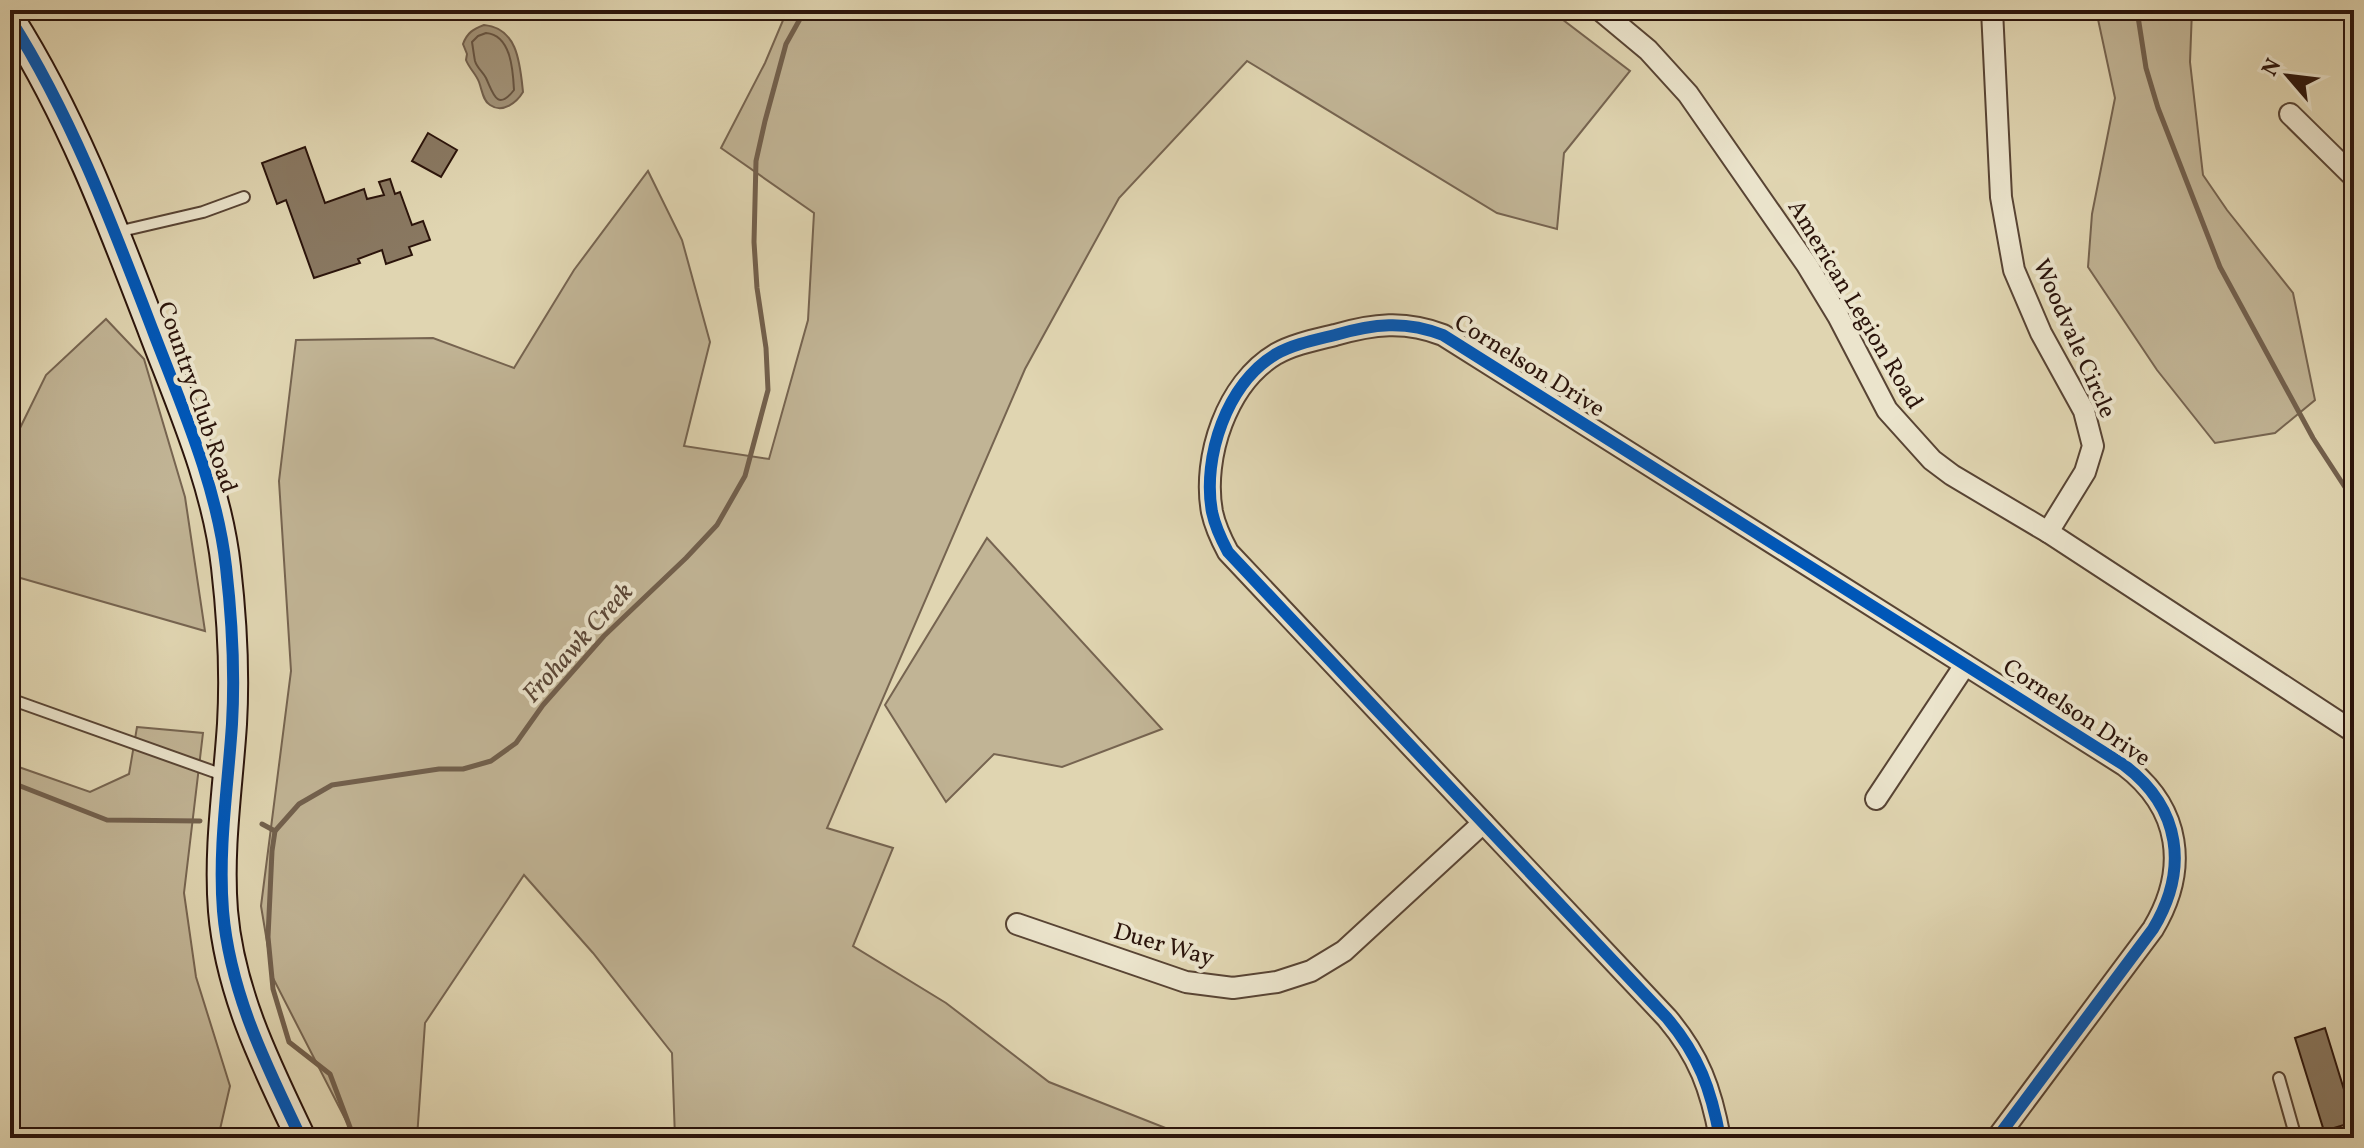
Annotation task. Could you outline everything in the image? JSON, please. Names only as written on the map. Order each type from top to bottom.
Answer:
[{"type":"street","name":"American Legion Road","points":[[1600,10],[1648,50],[1688,94],[1807,265],[1838,316],[1875,391],[1898,425],[1932,460],[2354,732]]},
{"type":"street","name":"Woodvale Circle","points":[[1992,10],[2001,197],[2014,270],[2041,333],[2084,411],[2093,446],[2085,472],[2048,532]]},
{"type":"street","name":"Country Club Road","points":[[10,19],[78,143],[115,232],[181,405],[218,523],[226,563],[234,682],[220,870],[223,914],[231,962],[254,1038],[301,1138]]},
{"type":"street","points":[[2290,114],[2354,177]]},
{"type":"street","name":"Cornelson Drive","points":[[1720,1138],[1708,1084],[1683,1037],[1237,564],[1220,536],[1212,513],[1210,489],[1220,429],[1232,402],[1258,368],[1276,355],[1294,346],[1382,324],[1413,325],[1443,335],[2134,773],[2145,784],[2163,810],[2175,852],[2171,892],[2164,910],[1997,1138]]},
{"type":"street","points":[[1876,799],[1965,665]]},
{"type":"street","name":"Duer Way","points":[[1017,924],[1186,982],[1233,988],[1277,982],[1311,971],[1344,951],[1483,823]]},
{"type":"lane","points":[[115,232],[203,212],[244,197]]},
{"type":"lane","points":[[10,699],[227,776]]},
{"type":"lane","points":[[2279,1078],[2296,1138]]},
{"type":"shaded area","points":[[776,10],[1550,10],[1630,71],[1564,153],[1557,229],[1497,213],[1247,61],[1119,198],[1025,369],[827,828],[893,848],[853,946],[946,1003],[1049,1082],[1168,1129],[1267,1130],[1269,1138],[675,1138],[672,1053],[593,953],[524,875],[425,1023],[417,1138],[355,1138],[273,978],[261,906],[291,671],[279,481],[296,340],[433,338],[514,368],[574,270],[648,171],[682,240],[710,342],[684,446],[769,459],[808,320],[814,213],[721,148],[765,63],[784,18]]},
{"type":"shaded area","points":[[2096,10],[2192,10],[2190,62],[2203,175],[2293,293],[2315,400],[2275,433],[2215,443],[2157,370],[2088,267],[2092,214],[2115,98]]},
{"type":"shaded area","points":[[106,319],[144,359],[185,497],[205,631],[10,575],[10,430],[20,428],[46,375]]},
{"type":"shaded area","points":[[987,538],[1162,729],[1062,767],[994,754],[946,802],[885,705]]},
{"type":"shaded area","points":[[137,727],[203,733],[184,893],[196,977],[230,1086],[218,1138],[10,1138],[10,764],[90,792],[129,774]]},
{"type":"water","points":[[484,25],[504,33],[518,59],[523,92],[505,107],[488,103],[466,60],[465,40],[471,32]]},
{"type":"building","points":[[428,133],[457,150],[441,177],[412,161]]},
{"type":"building","points":[[305,147],[325,203],[364,189],[367,199],[384,195],[379,182],[390,179],[395,194],[400,192],[412,225],[423,221],[430,240],[409,247],[412,255],[386,264],[382,250],[358,259],[360,263],[314,278],[286,200],[277,204],[262,163]]},
{"type":"building","points":[[2325,1028],[2354,1122],[2324,1131],[2295,1038]]},
{"type":"waterway","name":"Frohawk Creek","points":[[354,1138],[330,1074],[289,1042],[273,989],[268,937],[275,831],[299,804],[332,785],[439,769],[463,769],[491,761],[516,743],[543,705],[604,636],[717,525],[745,476],[768,390],[754,242],[756,161],[786,44],[805,10]]},
{"type":"waterway","points":[[2137,10],[2146,68],[2158,108],[2220,267],[2313,438],[2354,501]]},
{"type":"waterway","points":[[10,782],[107,820],[200,821]]},
{"type":"waterway","points":[[262,824],[275,831]]},
{"type":"cycle path","points":[[10,19],[53,94],[106,211],[186,418],[215,507],[226,567],[233,665],[222,864],[227,941],[233,971],[252,1028],[301,1138]]},
{"type":"cycle path","points":[[1720,1138],[1702,1074],[1688,1046],[1667,1018],[1228,552],[1212,512],[1211,468],[1215,445],[1222,423],[1244,383],[1276,354],[1305,343],[1376,326],[1415,327],[1443,335],[2124,765],[2143,782],[2158,800],[2168,820],[2173,841],[2175,862],[2172,884],[2164,906],[2153,929],[1997,1138]]}]
